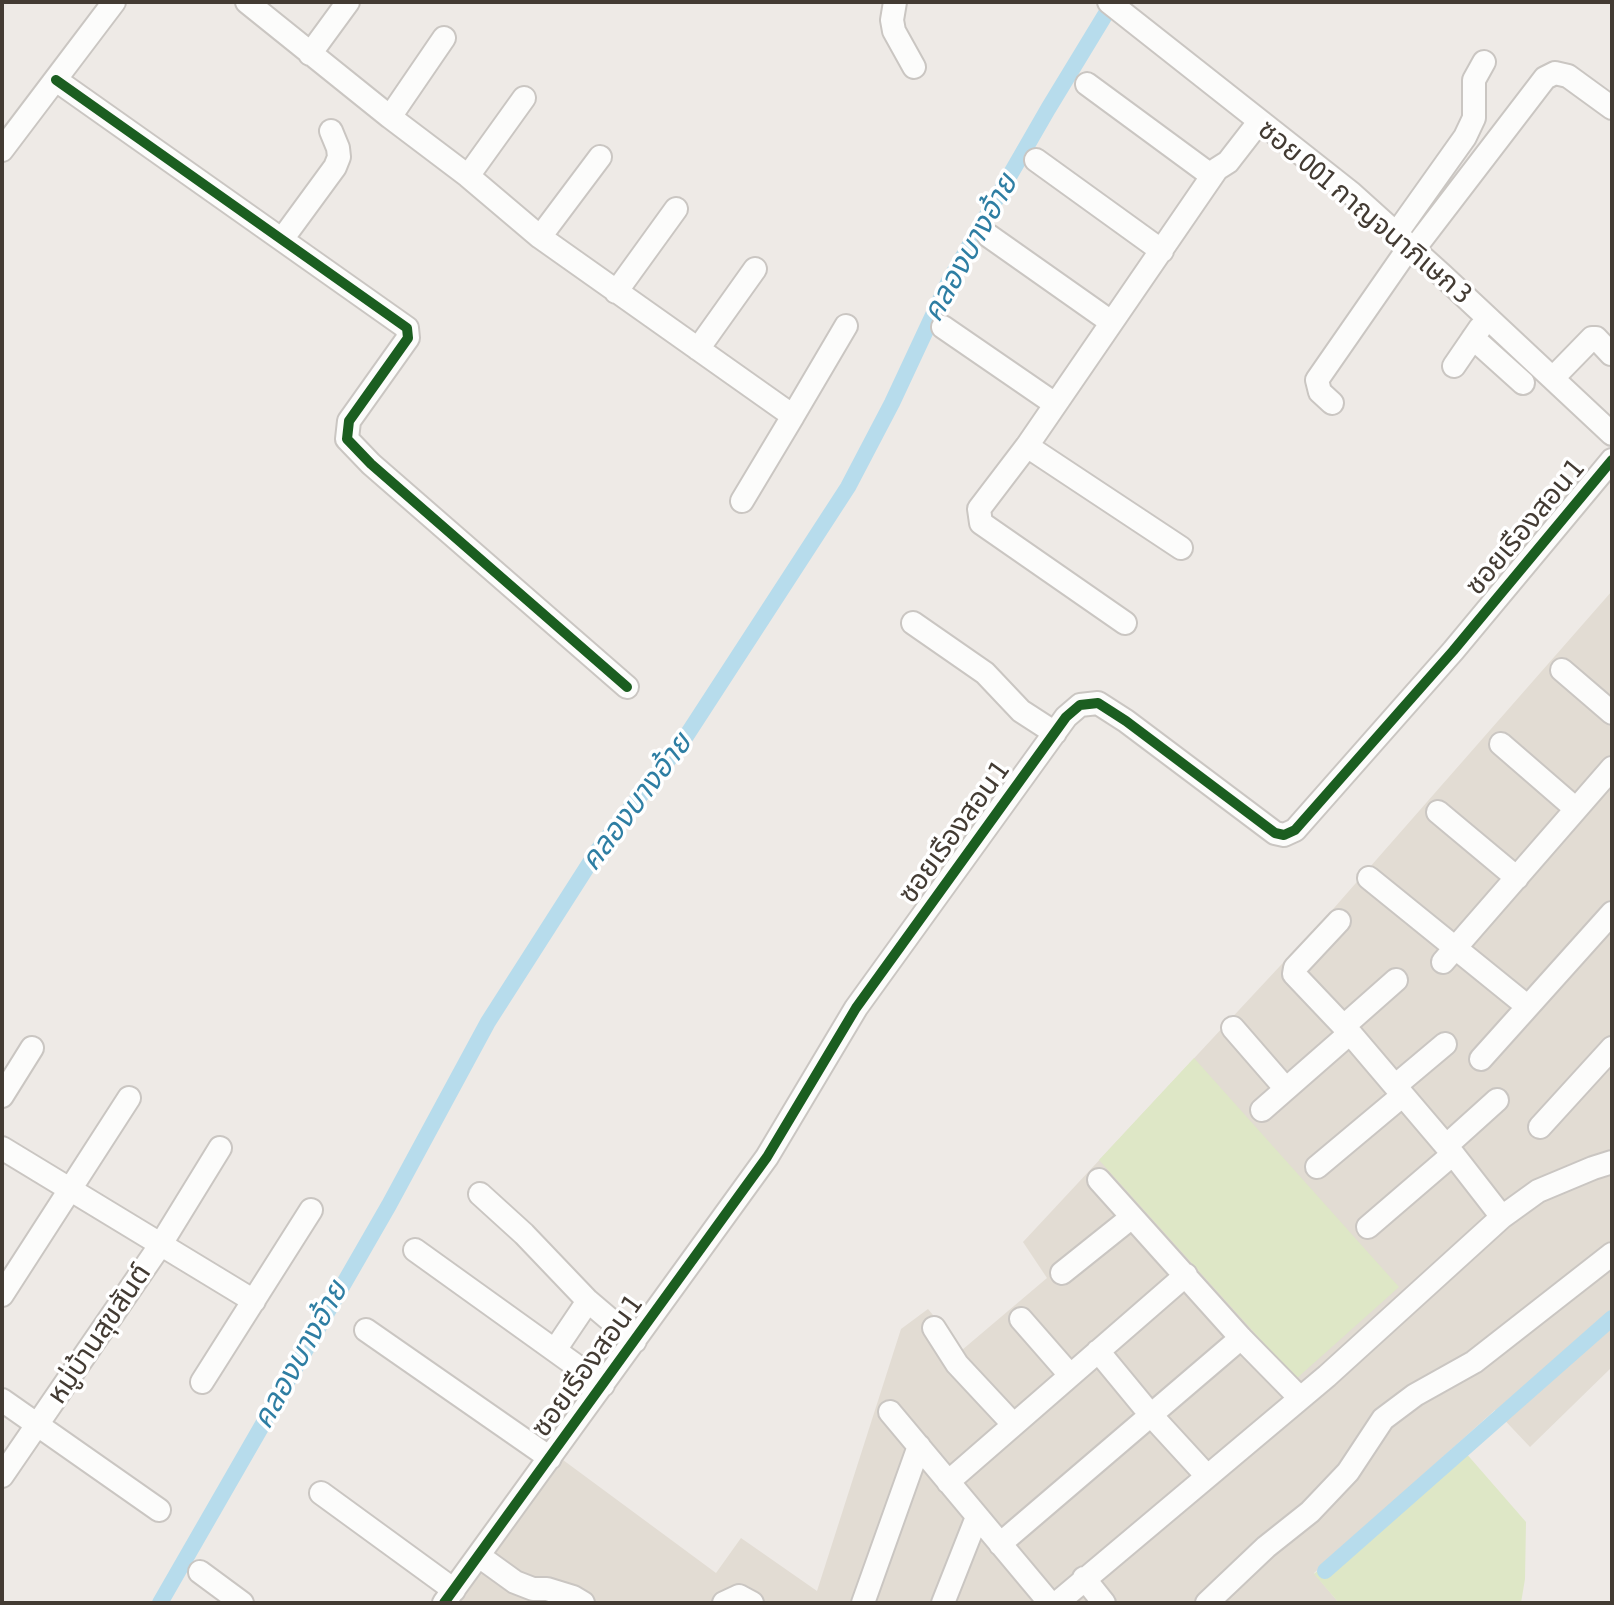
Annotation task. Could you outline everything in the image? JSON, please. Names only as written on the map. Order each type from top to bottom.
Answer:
[{"type":"street","points":[[2,150],[114,2]]},
{"type":"street","points":[[247,2],[468,176],[540,237],[793,416]]},
{"type":"street","points":[[310,54],[348,2]]},
{"type":"street","points":[[895,2],[894,31],[914,67]]},
{"type":"street","name":"ซอย 001 กาญจนาภิเษก 3","points":[[1109,2],[1132,17],[1351,193],[1612,434]]},
{"type":"street","points":[[390,117],[444,38]]},
{"type":"street","points":[[1332,403],[1320,392],[1317,380],[1407,243],[1465,137],[1476,106],[1474,80],[1484,62]]},
{"type":"street","points":[[1407,243],[1545,78],[1555,73],[1568,76],[1612,108]]},
{"type":"street","points":[[56,80],[394,317],[409,332],[408,338],[349,421],[347,439],[371,464],[627,687]]},
{"type":"street","points":[[1087,84],[1215,173]]},
{"type":"street","points":[[468,176],[524,98]]},
{"type":"street","points":[[1125,623],[981,523],[979,509],[1027,446],[1215,173],[1228,162],[1254,118]]},
{"type":"street","points":[[283,238],[335,167],[339,157],[331,131]]},
{"type":"street","points":[[540,237],[600,157]]},
{"type":"street","points":[[1036,160],[1162,251]]},
{"type":"street","points":[[616,292],[676,209]]},
{"type":"street","points":[[989,236],[1111,322]]},
{"type":"street","points":[[698,349],[755,269]]},
{"type":"street","points":[[1454,366],[1487,317]]},
{"type":"street","points":[[742,501],[846,326]]},
{"type":"street","points":[[943,327],[1055,404]]},
{"type":"street","points":[[1473,338],[1523,383]]},
{"type":"street","points":[[1553,378],[1592,338],[1600,341],[1611,354]]},
{"type":"street","points":[[1027,446],[1181,548]]},
{"type":"street","name":"ซอยเรืองสอน 1","points":[[449,1597],[767,1157],[856,1008],[1066,717],[1080,705],[1098,703],[1275,833],[1284,835],[1295,830],[1453,651],[1612,460]]},
{"type":"street","points":[[913,623],[985,673],[1021,711],[1055,733]]},
{"type":"street","points":[[1562,670],[1612,713]]},
{"type":"street","points":[[1501,744],[1576,809]]},
{"type":"street","points":[[1449,956],[1612,768]]},
{"type":"street","points":[[1438,812],[1517,878]]},
{"type":"street","points":[[1369,878],[1449,956],[1527,1006]]},
{"type":"street","points":[[1481,1059],[1612,913]]},
{"type":"street","points":[[1339,921],[1295,968],[1294,974],[1347,1030],[1502,1217]]},
{"type":"street","points":[[1262,1110],[1396,980]]},
{"type":"street","points":[[1233,1028],[1286,1089]]},
{"type":"street","points":[[1317,1167],[1445,1044]]},
{"type":"street","points":[[2,1096],[32,1048]]},
{"type":"street","points":[[1540,1127],[1612,1048]]},
{"type":"street","points":[[2,1295],[129,1098]]},
{"type":"street","points":[[1368,1227],[1497,1100]]},
{"type":"street","points":[[1057,1603],[1300,1398],[1502,1217],[1538,1191],[1612,1160],[1609,1150],[1612,1143]]},
{"type":"street","name":"หมู่บ้านสุขสันต์","points":[[2,1148],[254,1301]]},
{"type":"street","name":"หมู่บ้านสุขสันต์","points":[[2,1476],[161,1244],[220,1148]]},
{"type":"street","points":[[1099,1180],[1241,1338],[1300,1398]]},
{"type":"street","points":[[480,1194],[524,1234],[588,1301],[635,1341]]},
{"type":"street","points":[[202,1382],[311,1210]]},
{"type":"street","points":[[1062,1273],[1132,1217]]},
{"type":"street","points":[[415,1250],[603,1385]]},
{"type":"street","points":[[1207,1603],[1266,1547],[1310,1512],[1348,1472],[1383,1419],[1415,1395],[1474,1362],[1612,1254]]},
{"type":"street","points":[[948,1482],[1186,1275]]},
{"type":"street","points":[[555,1350],[588,1301]]},
{"type":"street","points":[[1021,1319],[1070,1375]]},
{"type":"street","points":[[934,1328],[957,1364],[1013,1424]]},
{"type":"street","points":[[366,1330],[550,1458]]},
{"type":"street","points":[[1000,1544],[1241,1338]]},
{"type":"street","points":[[1098,1351],[1207,1476]]},
{"type":"street","name":"หมู่บ้านสุขสันต์","points":[[2,1400],[159,1510]]},
{"type":"street","points":[[890,1412],[1050,1603]]},
{"type":"street","points":[[863,1603],[919,1446]]},
{"type":"street","points":[[321,1493],[449,1597]]},
{"type":"street","points":[[943,1603],[977,1517]]},
{"type":"street","points":[[479,1556],[515,1582],[573,1597],[583,1603]]},
{"type":"street","points":[[200,1572],[242,1603]]},
{"type":"street","points":[[1084,1578],[1104,1603]]},
{"type":"street","points":[[724,1603],[739,1596],[752,1603]]},
{"type":"shaded area","points":[[1612,591],[1612,1367],[1530,1447],[1495,1410],[1314,1573],[1339,1603],[455,1603],[559,1457],[716,1573],[741,1538],[817,1591],[901,1329],[928,1309],[962,1350],[1047,1278],[1023,1242],[1334,908]]},
{"type":"green space","points":[[1194,1058],[1399,1287],[1296,1379],[1099,1160]]},
{"type":"green space","points":[[1458,1444],[1526,1522],[1525,1579],[1521,1603],[1339,1603],[1314,1574]]},
{"type":"waterway","name":"คลองบางอ้าย","points":[[160,1603],[389,1205],[488,1022],[598,850],[683,741],[848,487],[892,403],[949,281],[1113,2]]},
{"type":"waterway","points":[[1325,1571],[1612,1318]]},
{"type":"cycle path","points":[[56,80],[407,328],[408,338],[349,421],[347,439],[371,464],[627,687]]},
{"type":"cycle path","points":[[444,1603],[767,1157],[856,1008],[1066,717],[1080,705],[1098,703],[1275,833],[1284,835],[1295,830],[1453,651],[1612,460]]}]
